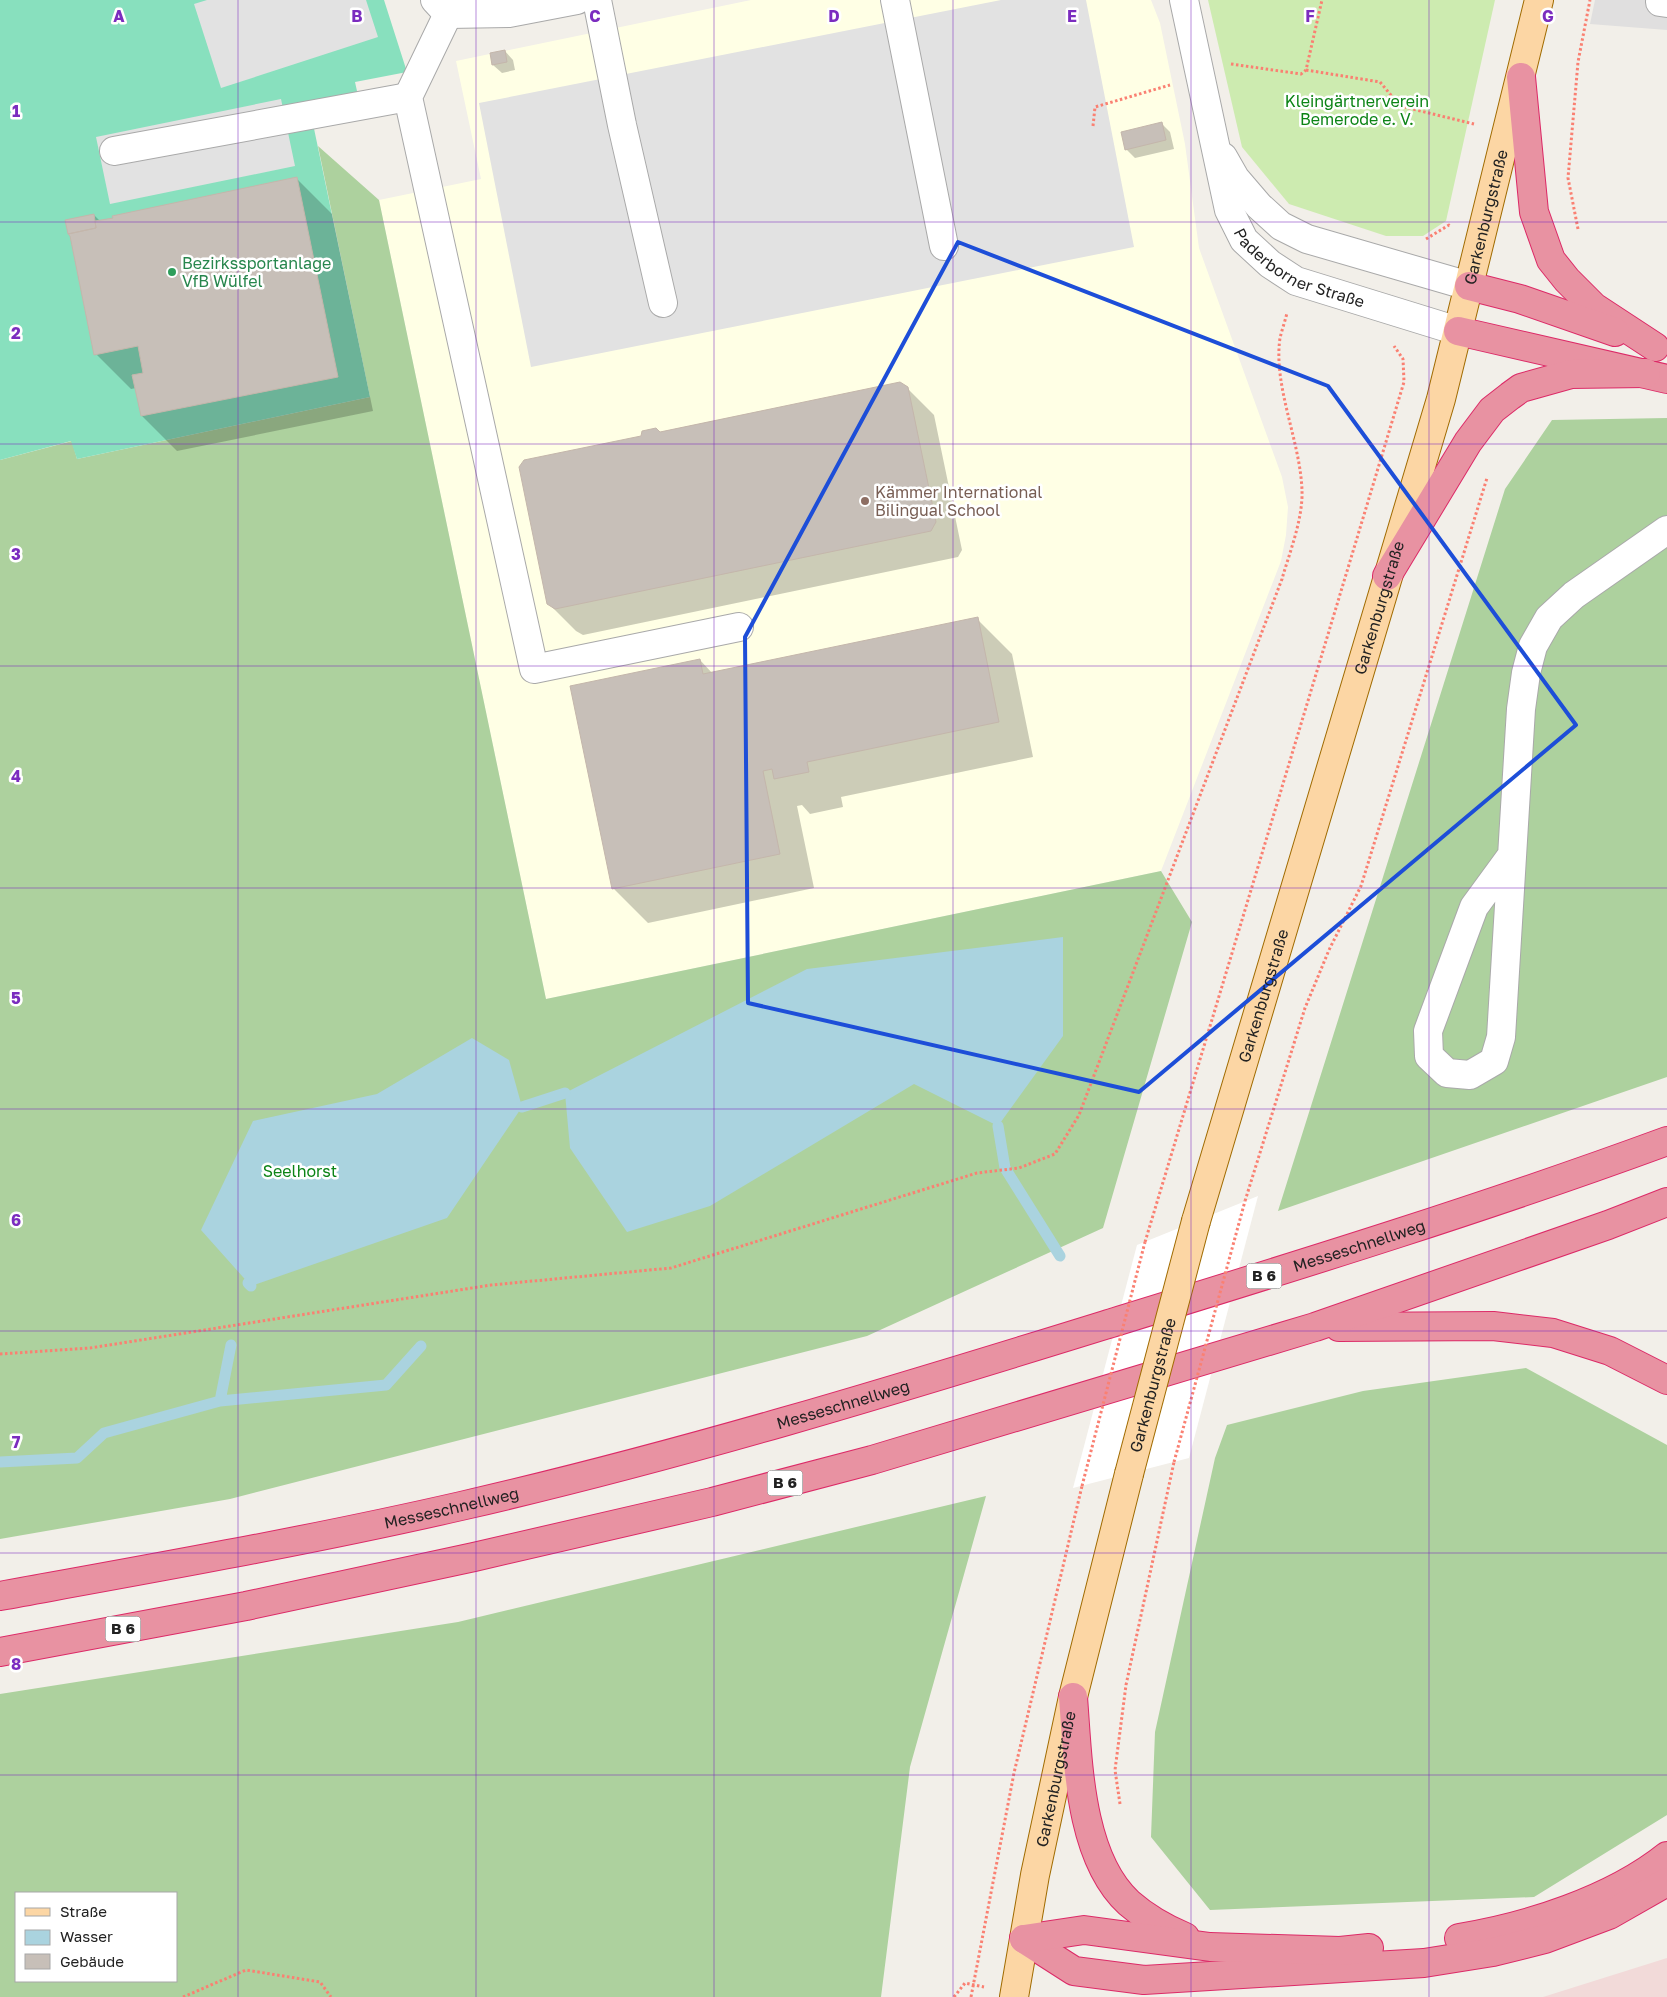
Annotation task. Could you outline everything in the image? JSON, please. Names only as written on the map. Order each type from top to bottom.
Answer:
[{"type":"highway","points":[[1521,77],[1534,212],[1551,260],[1567,280],[1594,307],[1661,348]]},
{"type":"highway","points":[[1469,286],[1541,305],[1661,348]]},
{"type":"highway","points":[[1458,331],[1657,376]]},
{"type":"highway","points":[[1388,576],[1468,442],[1492,410],[1510,396],[1521,388],[1571,374],[1657,376]]},
{"type":"highway","name":"Messeschnellweg","points":[[0,1596],[246,1551],[461,1506],[691,1449],[858,1402],[1305,1263],[1589,1170],[1667,1141]]},
{"type":"highway","name":"B 6","points":[[0,1652],[265,1602],[474,1558],[712,1502],[872,1460],[1315,1327],[1667,1202]]},
{"type":"highway","points":[[1315,1327],[1493,1326],[1553,1333],[1610,1351],[1667,1380]]},
{"type":"highway","points":[[1073,1697],[1079,1779],[1094,1848],[1113,1884],[1129,1903],[1148,1917],[1176,1933],[1210,1947]]},
{"type":"highway","points":[[1024,1939],[1084,1930],[1210,1947],[1340,1951],[1424,1944],[1489,1933],[1539,1919],[1596,1898],[1653,1867],[1667,1856]]},
{"type":"highway","points":[[1024,1939],[1074,1971],[1144,1980],[1424,1963],[1493,1952],[1545,1939],[1609,1916],[1667,1882]]},
{"type":"highway","points":[[1119,1997],[1144,1980]]},
{"type":"main road","name":"Garkenburgstraße","points":[[1014,1997],[1035,1875],[1073,1697],[1128,1474],[1196,1221],[1441,399],[1539,0]]},
{"type":"street","points":[[577,0],[510,13],[441,7],[408,97],[534,669],[739,627]]},
{"type":"street","points":[[597,0],[622,125],[663,303]]},
{"type":"street","points":[[895,0],[944,246]]},
{"type":"street","name":"Paderborner Straße","points":[[1184,0],[1229,210],[1244,240],[1270,264],[1296,281],[1458,331]]},
{"type":"street","points":[[114,151],[408,97]]},
{"type":"street","name":"Paderborner Straße","points":[[1212,136],[1235,178],[1259,206],[1281,226],[1307,239],[1469,286]]},
{"type":"street","points":[[1296,281],[1307,239]]},
{"type":"street","points":[[1512,855],[1474,906],[1428,1031],[1429,1056],[1447,1073],[1470,1075],[1494,1061],[1501,1037],[1521,709],[1526,673],[1533,646],[1549,618],[1574,595],[1667,530]]},
{"type":"path","points":[[1093,126],[1095,107],[1198,68],[1301,74],[1306,70],[1322,0]]},
{"type":"path","points":[[1306,70],[1380,82],[1400,106],[1507,132]]},
{"type":"path","points":[[0,1354],[90,1348],[491,1286],[671,1268],[977,1173],[999,1172],[1019,1168],[1055,1154],[1079,1115],[1282,579],[1297,525],[1302,491],[1298,456],[1280,375],[1280,339],[1296,281]]},
{"type":"path","points":[[970,1997],[1014,1773],[1082,1486],[1145,1242],[1404,382],[1403,359],[1393,344]]},
{"type":"path","points":[[1120,1805],[1115,1770],[1126,1685],[1174,1462],[1245,1201],[1305,1008],[1329,950],[1361,886],[1489,472]]},
{"type":"path","points":[[183,1997],[246,1970],[320,1982],[331,1997]]},
{"type":"path","points":[[954,1997],[965,1983],[972,1985]]},
{"type":"highlighted area","points":[[958,242],[1328,386],[1576,725],[1139,1092],[748,1003],[745,637]]},
{"type":"shaded area","points":[[207,0],[366,0],[378,37],[221,88],[194,4]]},
{"type":"shaded area","name":"Kämmer International Bilingual School","points":[[751,0],[1151,0],[1160,23],[1185,144],[1199,248],[1282,477],[1288,507],[1286,535],[1281,561],[1161,871],[546,999],[379,200],[481,179],[456,61]]},
{"type":"shaded area","points":[[1001,0],[1086,0],[1134,247],[531,367],[479,103]]},
{"type":"shaded area","points":[[1595,0],[1667,0],[1667,30],[1590,24]]},
{"type":"shaded area","points":[[281,99],[295,166],[110,204],[96,137]]},
{"type":"shaded area","points":[[1667,1958],[1667,1997],[1543,1997]]},
{"type":"green space","name":"Bezirkssportanlage VfB Wülfel","points":[[0,0],[384,0],[407,72],[355,82],[361,109],[312,119],[370,397],[77,459],[71,441],[0,460]]},
{"type":"green space","name":"Kleingärtnerverein Bemerode e. V.","points":[[1208,0],[1495,0],[1446,221],[1423,236],[1386,236],[1289,204],[1242,147]]},
{"type":"green space","name":"Seelhorst","points":[[318,146],[379,200],[546,999],[1161,871],[1192,922],[1103,1228],[867,1336],[230,1499],[0,1539],[0,460],[72,441],[77,459],[370,397]]},
{"type":"green space","points":[[1667,418],[1667,1077],[1278,1211],[1505,489],[1552,420]]},
{"type":"green space","points":[[1526,1368],[1667,1445],[1667,1815],[1534,1897],[1210,1910],[1151,1837],[1155,1732],[1215,1458],[1227,1425],[1363,1391]]},
{"type":"green space","points":[[986,1496],[910,1767],[881,1997],[0,1997],[0,1694],[458,1622]]},
{"type":"water","points":[[1063,937],[1063,1036],[998,1126],[914,1084],[710,1206],[627,1232],[570,1148],[565,1093],[807,969]]},
{"type":"water","points":[[472,1038],[509,1060],[522,1107],[447,1218],[251,1286],[201,1230],[253,1121],[377,1094]]},
{"type":"pier","points":[[1258,1196],[1189,1458],[1073,1488],[1137,1245]]},
{"type":"building","points":[[505,50],[507,62],[492,65],[490,53]]},
{"type":"building","points":[[1162,122],[1166,140],[1125,150],[1121,132]]},
{"type":"building","points":[[297,177],[338,377],[141,416],[132,375],[143,373],[138,346],[94,355],[70,236],[68,234],[96,228],[95,221],[113,218],[112,216]]},
{"type":"building","points":[[94,214],[96,228],[68,234],[65,220]]},
{"type":"building","points":[[900,382],[908,387],[936,522],[931,531],[555,609],[547,604],[519,467],[524,460],[641,436],[642,431],[656,428],[660,432]]},
{"type":"building","points":[[978,617],[999,722],[807,762],[809,772],[774,779],[772,769],[763,771],[780,854],[612,889],[570,686],[700,659],[703,674]]},
{"type":"waterway","points":[[522,1107],[565,1093]]},
{"type":"waterway","points":[[998,1126],[1005,1168],[1060,1256]]},
{"type":"waterway","points":[[248,1283],[251,1286]]},
{"type":"waterway","points":[[0,1462],[77,1458],[104,1433],[220,1401],[231,1345]]},
{"type":"waterway","points":[[220,1401],[386,1385],[421,1346]]},
{"type":"place","name":"Bezirkssportanlage VfB Wülfel","points":[[172,272]]},
{"type":"place","name":"Kämmer International Bilingual School","points":[[865,501]]}]
